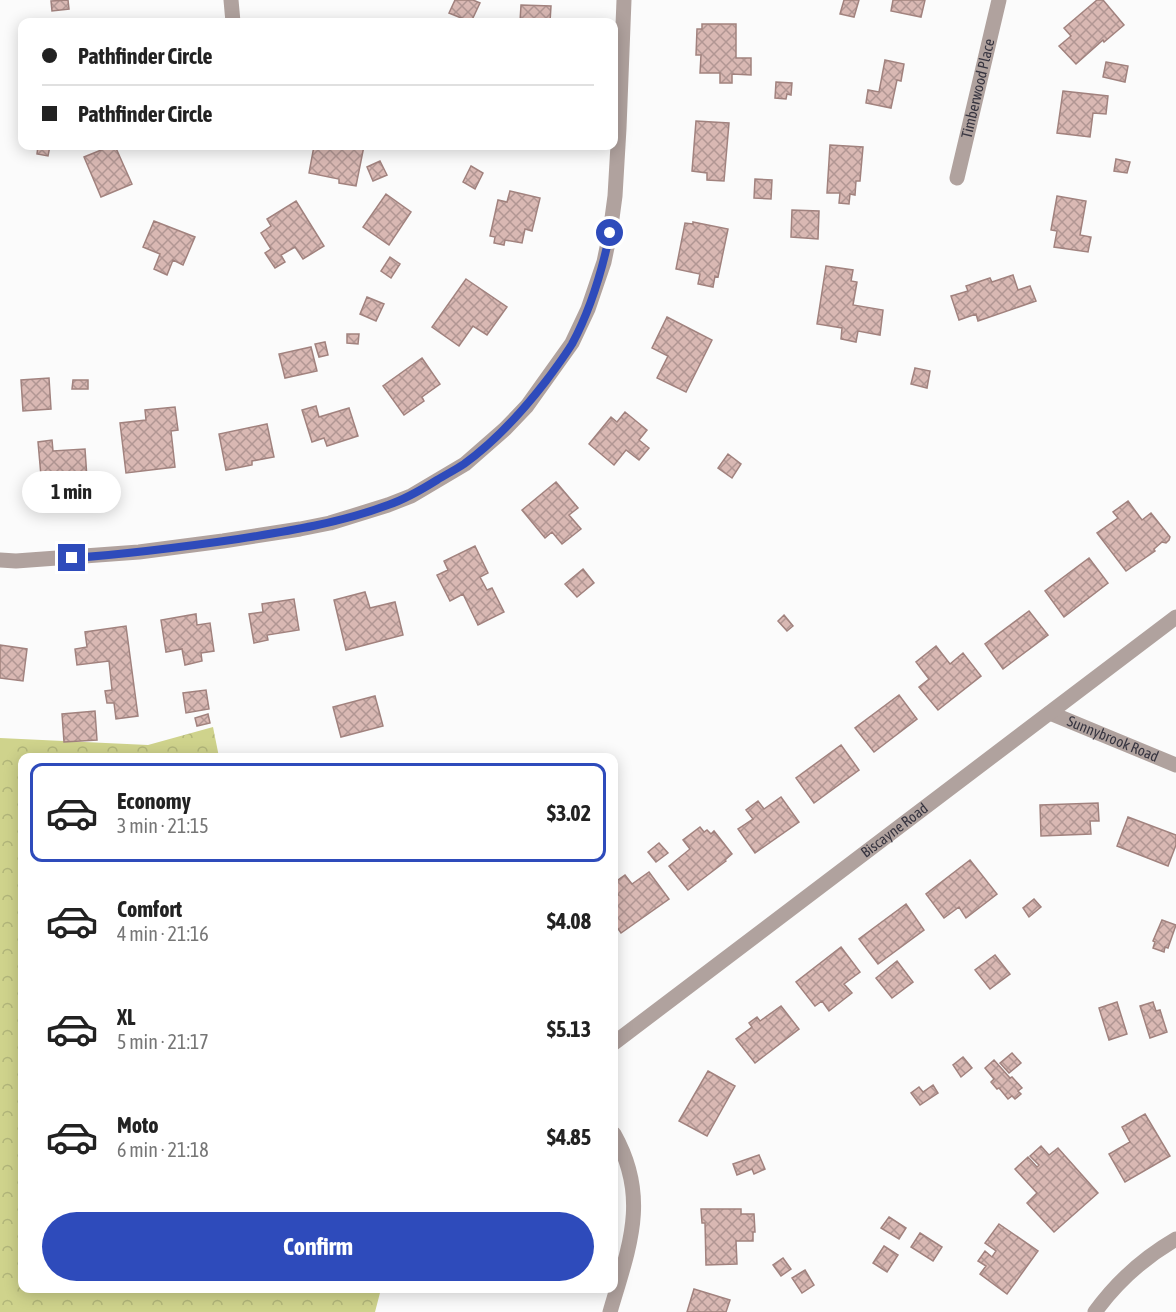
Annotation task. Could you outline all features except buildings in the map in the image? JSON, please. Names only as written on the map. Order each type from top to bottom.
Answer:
[{"type":"street","points":[[231,0],[233,18]]},
{"type":"street","points":[[618,145],[624,0]]},
{"type":"street","name":"Timberwood Place","points":[[957,178],[999,0]]},
{"type":"street","points":[[0,560],[16,561],[139,552],[330,523],[388,505],[411,495],[465,464],[498,436],[527,406],[572,343],[588,309],[604,262],[615,196],[618,150]]},
{"type":"street","name":"Biscayne Road","points":[[618,1040],[1176,617]]},
{"type":"street","name":"Sunnybrook Road","points":[[1050,714],[1176,765]]},
{"type":"street","points":[[618,1141],[630,1172],[634,1219],[630,1244],[618,1285]]},
{"type":"street","points":[[1095,1312],[1118,1284],[1151,1256],[1176,1239]]},
{"type":"street","points":[[610,1312],[616,1293]]},
{"type":"green space","points":[[213,727],[218,753],[18,753],[18,1293],[380,1293],[375,1312],[0,1312],[0,738],[148,745]]},
{"type":"route","points":[[72,558],[202,544],[330,523],[388,505],[411,495],[465,464],[527,406],[564,356],[588,309],[604,262],[610,233]]}]
